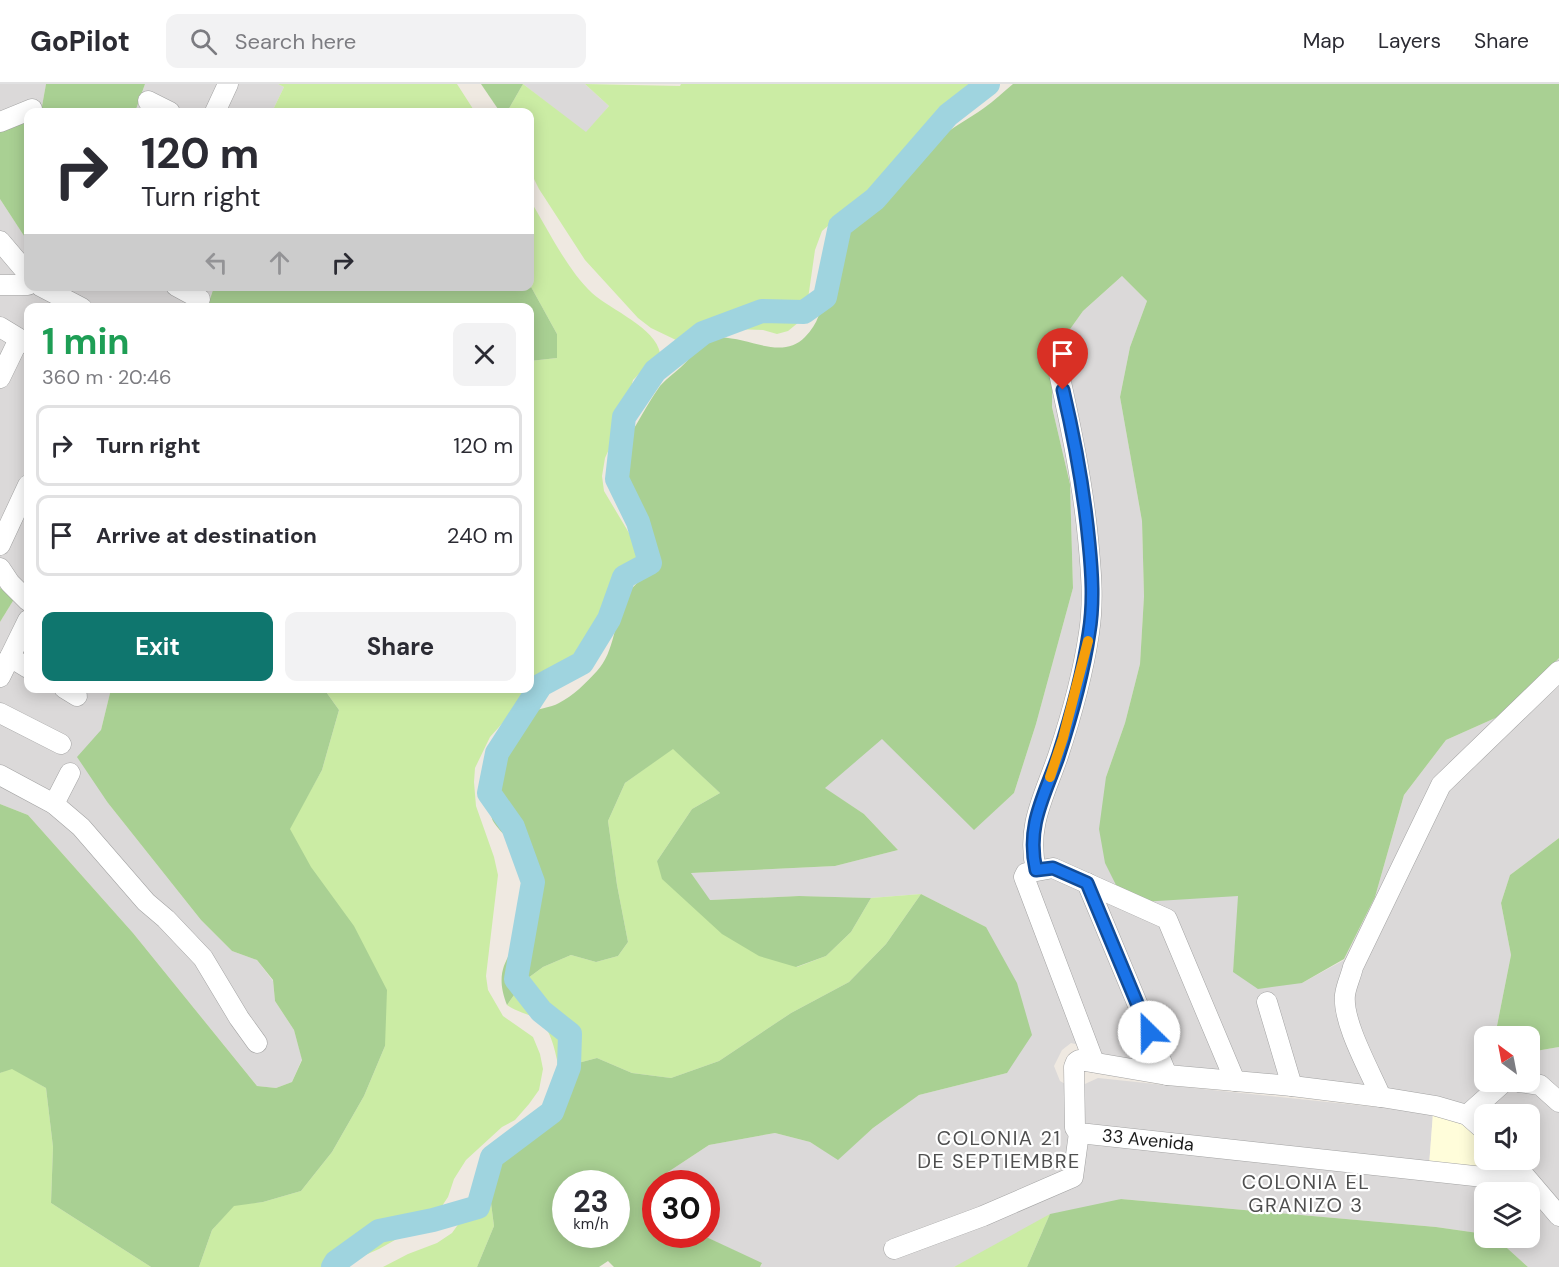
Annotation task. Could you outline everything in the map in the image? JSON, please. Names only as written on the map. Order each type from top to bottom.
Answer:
[{"type":"street","points":[[218,108],[228,84]]},
{"type":"street","points":[[148,101],[162,108]]},
{"type":"street","points":[[0,122],[24,112]]},
{"type":"street","points":[[0,241],[24,269]]},
{"type":"street","points":[[0,285],[24,285]]},
{"type":"street","points":[[50,291],[72,303]]},
{"type":"street","points":[[185,291],[200,299]]},
{"type":"street","points":[[0,327],[24,342],[0,378]]},
{"type":"street","points":[[1036,870],[1032,844],[1036,813],[1058,756],[1078,685],[1089,633],[1093,584],[1078,457],[1056,359]]},
{"type":"street","points":[[0,545],[24,494]]},
{"type":"street","points":[[0,568],[10,583],[24,597]]},
{"type":"street","points":[[0,677],[24,628]]},
{"type":"street","points":[[10,657],[24,666]]},
{"type":"street","points":[[1381,1097],[1346,1011],[1345,995],[1353,967],[1441,785],[1559,671]]},
{"type":"street","points":[[0,714],[61,744]]},
{"type":"street","points":[[54,804],[70,773]]},
{"type":"street","points":[[0,775],[54,804],[81,827],[146,902],[166,919],[203,958],[257,1043]]},
{"type":"street","points":[[1235,1081],[1167,918],[1053,868],[1026,873],[1024,877],[1084,1062],[1167,1075],[1235,1081],[1292,1086],[1381,1097],[1467,1115],[1474,1121]]},
{"type":"street","points":[[1087,883],[1167,1075]]},
{"type":"street","points":[[1267,1002],[1292,1086]]},
{"type":"street","name":"33 Avenida","points":[[1084,1062],[1075,1128],[1079,1133],[1530,1182]]},
{"type":"street","points":[[1540,1086],[1559,1102]]},
{"type":"street","points":[[1467,1115],[1493,1092]]},
{"type":"street","points":[[894,1249],[983,1216],[1073,1177],[1079,1133]]},
{"type":"street","points":[[1520,1170],[1530,1182]]},
{"type":"street","points":[[1540,1194],[1559,1216]]},
{"type":"shaded area","points":[[0,84],[46,84],[42,108],[24,108],[24,114],[0,126]]},
{"type":"shaded area","points":[[145,84],[278,84],[284,87],[274,108],[136,108]]},
{"type":"shaded area","points":[[523,84],[585,84],[609,106],[586,133]]},
{"type":"shaded area","points":[[0,199],[24,236],[24,291],[213,291],[208,303],[24,303],[24,693],[110,693],[101,730],[108,803],[201,920],[232,951],[257,960],[273,981],[275,1001],[294,1030],[302,1059],[292,1082],[276,1088],[257,1086],[133,933],[28,815],[0,804],[0,622],[16,596],[0,588]]},
{"type":"shaded area","points":[[1122,276],[1147,301],[1130,347],[1120,397],[1142,521],[1144,596],[1140,664],[1125,723],[1106,777],[1239,895],[1233,972],[1302,983],[1344,960],[1375,897],[1404,795],[1446,740],[1511,711],[1559,658],[1559,838],[1510,875],[1501,903],[1511,955],[1497,1026],[1474,1026],[1474,1092],[1540,1092],[1540,1050],[1559,1047],[1559,1208],[1540,1186],[1540,1182],[1536,1182],[1526,1170],[1540,1170],[1540,1104],[1474,1104],[1474,1116],[1452,1103],[1420,1093],[1374,1091],[1096,1057],[1083,1046],[1071,1043],[1062,1050],[1054,1066],[1060,1081],[1074,1089],[1098,1078],[1433,1113],[1429,1166],[1521,1176],[1526,1182],[1474,1182],[1474,1232],[1436,1227],[1121,1199],[954,1267],[760,1267],[762,1264],[720,1244],[720,1170],[671,1170],[709,1145],[775,1133],[810,1142],[838,1159],[873,1128],[919,1095],[1007,1073],[986,927],[921,894],[871,898],[799,896],[709,900],[691,873],[835,866],[898,850],[864,814],[824,788],[882,738],[974,829],[1014,793],[1036,724],[1073,588],[1070,484],[1052,407],[1053,353],[1083,311]]},
{"type":"shaded area","points":[[1433,1113],[1468,1127],[1474,1132],[1474,1170],[1515,1170],[1521,1176],[1429,1166]]},
{"type":"shaded area","points":[[1540,1198],[1559,1221],[1559,1267],[1528,1267],[1507,1248],[1540,1248]]},
{"type":"green space","points":[[46,84],[145,84],[136,108],[42,108]]},
{"type":"green space","points":[[278,84],[457,84],[472,108],[274,108],[284,87]]},
{"type":"green space","points":[[481,84],[523,84],[509,108],[497,108]]},
{"type":"green space","points":[[523,84],[586,132],[609,106],[585,84],[680,86],[681,84],[984,84],[910,149],[860,199],[822,231],[815,250],[807,306],[799,322],[788,331],[777,334],[763,330],[734,329],[676,340],[651,328],[638,318],[585,260],[534,179],[534,108],[509,108]]},
{"type":"green space","points":[[1013,84],[1559,84],[1559,658],[1511,711],[1446,740],[1404,795],[1375,897],[1344,959],[1302,983],[1258,989],[1233,972],[1238,896],[1125,903],[1105,863],[1099,829],[1106,777],[1125,723],[1140,664],[1144,596],[1142,521],[1120,397],[1130,347],[1147,301],[1122,276],[1083,311],[1053,353],[1052,407],[1070,484],[1073,588],[1036,724],[1014,793],[974,830],[882,739],[825,788],[864,814],[898,850],[835,866],[691,873],[710,900],[799,896],[871,898],[851,932],[826,956],[796,967],[759,956],[722,934],[662,879],[657,861],[692,809],[720,793],[673,749],[625,783],[608,821],[628,942],[618,956],[596,962],[571,955],[543,967],[524,981],[507,1005],[503,991],[503,969],[532,914],[535,894],[522,861],[509,840],[493,821],[486,778],[491,761],[515,723],[533,711],[564,700],[597,671],[611,645],[626,597],[650,569],[649,553],[623,496],[620,484],[623,451],[634,428],[660,386],[704,342],[715,338],[726,338],[785,347],[805,337],[814,326],[819,314],[824,268],[827,256],[838,237],[938,140],[988,105]]},
{"type":"green space","points":[[24,120],[24,236],[0,199],[0,126]]},
{"type":"green space","points":[[534,207],[566,261],[583,284],[650,335],[660,353],[633,380],[623,418],[605,458],[602,476],[604,491],[637,547],[637,558],[617,577],[607,592],[592,654],[586,665],[566,681],[518,706],[490,737],[475,768],[476,806],[498,875],[486,976],[488,990],[503,1016],[533,1037],[543,1069],[539,1090],[515,1120],[502,1127],[466,1160],[454,1179],[448,1197],[434,1218],[379,1249],[338,1267],[199,1267],[212,1230],[234,1205],[263,1202],[301,1191],[332,1152],[364,1096],[385,1046],[310,867],[289,829],[322,770],[339,710],[327,693],[534,693],[534,361],[557,358],[557,334],[533,291]]},
{"type":"green space","points":[[213,291],[533,291],[557,334],[557,358],[534,361],[534,303],[209,303]]},
{"type":"green space","points":[[0,588],[16,596],[0,622]]},
{"type":"green space","points":[[110,693],[327,693],[339,710],[322,770],[290,829],[311,867],[354,926],[387,990],[385,1046],[364,1096],[332,1152],[301,1191],[263,1202],[234,1206],[212,1230],[199,1267],[151,1267],[51,1203],[53,1147],[46,1088],[12,1069],[0,1073],[0,804],[28,815],[133,933],[257,1086],[276,1088],[292,1082],[302,1060],[294,1030],[275,1001],[273,980],[257,960],[232,951],[201,920],[108,803],[77,757],[101,730]]},
{"type":"green space","points":[[673,748],[720,793],[692,809],[657,861],[797,967],[826,956],[851,932],[871,898],[921,894],[886,944],[849,982],[791,1013],[719,1061],[671,1078],[632,1073],[597,1058],[559,1068],[552,1042],[543,1024],[507,1005],[524,981],[543,967],[571,955],[596,962],[618,956],[628,942],[608,821],[625,783]]},
{"type":"green space","points":[[1559,838],[1559,1047],[1540,1050],[1540,1026],[1497,1026],[1511,955],[1501,903],[1510,875]]},
{"type":"green space","points":[[921,894],[986,927],[1017,983],[1032,1035],[1007,1073],[919,1095],[873,1128],[838,1160],[810,1142],[775,1133],[709,1145],[671,1170],[642,1170],[642,1248],[720,1248],[720,1243],[762,1263],[760,1267],[614,1267],[608,1261],[599,1267],[477,1267],[494,1226],[491,1203],[483,1177],[497,1163],[549,1124],[556,1110],[560,1092],[559,1068],[597,1058],[632,1073],[671,1078],[719,1061],[791,1013],[849,982],[886,944]]},
{"type":"green space","points":[[12,1068],[46,1088],[53,1147],[51,1203],[151,1267],[0,1267],[0,1073]]},
{"type":"green space","points":[[483,1177],[491,1203],[494,1226],[477,1267],[383,1267],[437,1243],[452,1233],[462,1219]]},
{"type":"green space","points":[[1121,1199],[1436,1227],[1474,1232],[1474,1248],[1507,1248],[1528,1267],[1027,1267],[1050,1214]]},
{"type":"green space","points":[[1050,1214],[1027,1267],[954,1267]]},
{"type":"waterway","points":[[333,1267],[336,1262],[379,1231],[433,1220],[478,1207],[492,1157],[552,1112],[569,1067],[570,1034],[541,1011],[516,979],[533,882],[513,827],[489,793],[497,753],[541,685],[582,663],[609,619],[624,577],[650,563],[638,522],[617,479],[624,417],[655,371],[703,333],[762,311],[804,312],[825,297],[840,226],[875,199],[948,115],[988,84]]},
{"type":"slow traffic","points":[[1050,777],[1078,685],[1088,641]]},
{"type":"district","name":"COLONIA 21 DE SEPTIEMBRE","points":[[999,1150]]},
{"type":"district","name":"COLONIA EL GRANIZO 3","points":[[1306,1194]]},
{"type":"route","points":[[1063,390],[1078,457],[1093,584],[1089,633],[1078,685],[1058,756],[1036,813],[1033,855],[1036,870],[1053,868],[1087,883],[1149,1032]]}]
